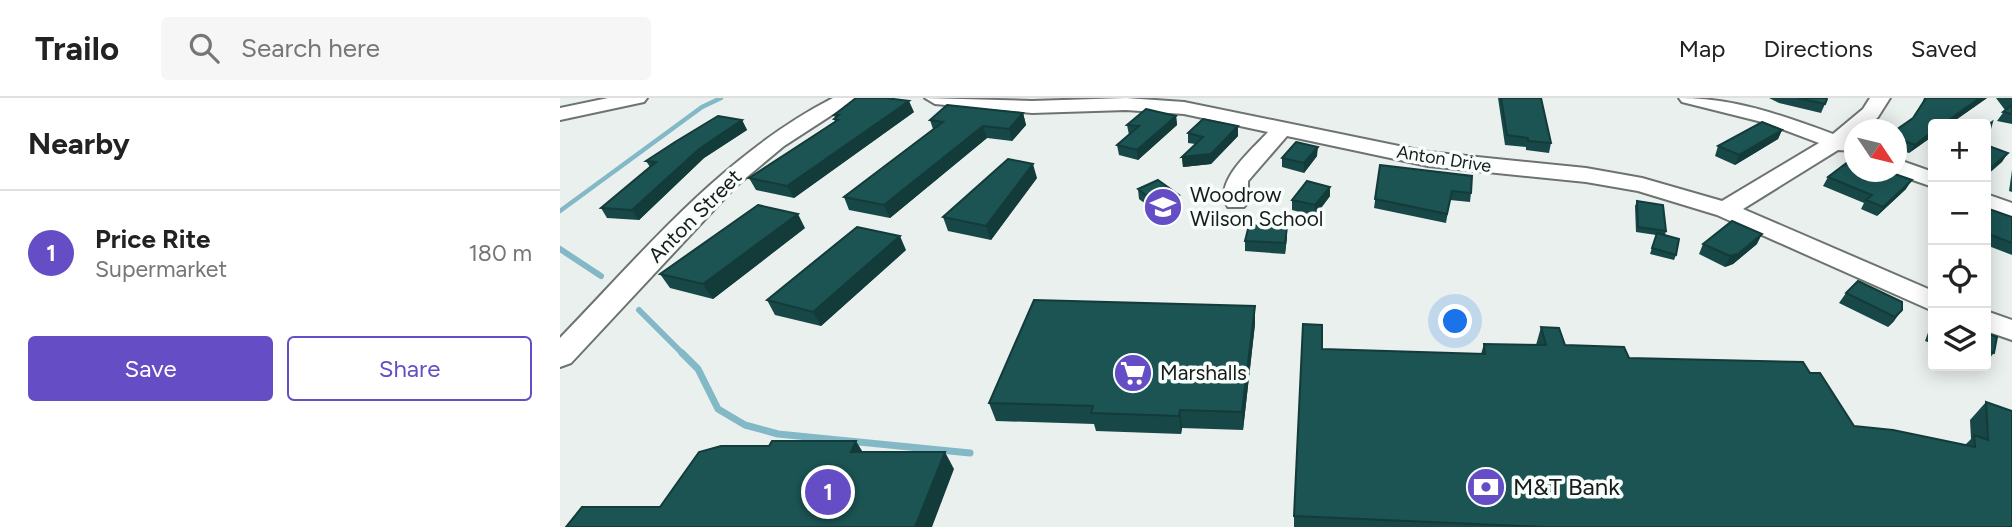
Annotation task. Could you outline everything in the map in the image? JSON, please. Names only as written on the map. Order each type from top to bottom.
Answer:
[{"type":"street","points":[[560,114],[637,98]]},
{"type":"street","name":"Anton Street","points":[[560,356],[738,171],[807,120],[848,98]]},
{"type":"street","name":"Anton Drive","points":[[935,98],[1032,107],[1156,105],[1217,113],[1428,159],[1611,179],[1676,193],[1725,210],[1928,300]]},
{"type":"street","points":[[1689,98],[1755,113],[1844,145]]},
{"type":"street","points":[[1866,119],[1880,98]]},
{"type":"street","points":[[1236,202],[1237,180],[1283,127]]},
{"type":"street","points":[[1725,210],[1844,146]]},
{"type":"street","points":[[1907,170],[1928,178]]},
{"type":"street","points":[[1991,203],[2012,211]]},
{"type":"street","points":[[1991,323],[2012,330]]},
{"type":"building","points":[[856,98],[909,101],[787,186],[749,178],[838,120],[834,119],[839,115],[834,115]]},
{"type":"building","points":[[1501,98],[1541,98],[1551,143],[1528,141],[1528,138],[1507,135]]},
{"type":"building","points":[[1798,98],[1826,98],[1827,99],[1825,104]]},
{"type":"building","points":[[1926,98],[1980,98],[1950,119],[1928,119],[1928,135],[1915,145],[1907,142],[1907,122],[1913,118]]},
{"type":"building","points":[[947,105],[1023,113],[1009,129],[983,126],[884,205],[844,197],[943,122],[930,120]]},
{"type":"building","points":[[2012,105],[2012,114],[2003,112]]},
{"type":"building","points":[[1146,109],[1176,116],[1137,150],[1117,145],[1139,126],[1127,125]]},
{"type":"building","points":[[718,116],[742,120],[699,149],[632,210],[601,208],[656,162],[646,161]]},
{"type":"building","points":[[1203,119],[1238,126],[1211,154],[1182,157],[1203,137],[1188,133]]},
{"type":"building","points":[[1762,122],[1782,130],[1739,155],[1718,146]]},
{"type":"building","points":[[1296,142],[1318,147],[1304,163],[1282,158]]},
{"type":"building","points":[[1991,147],[2008,153],[1991,168]]},
{"type":"building","points":[[1008,159],[1033,164],[986,226],[943,217]]},
{"type":"building","points":[[1380,165],[1472,176],[1471,193],[1452,191],[1447,214],[1375,199]]},
{"type":"building","points":[[1844,165],[1844,182],[1912,180],[1883,207],[1866,200],[1872,195],[1828,177]]},
{"type":"building","points":[[1158,180],[1179,195],[1159,205],[1138,189]]},
{"type":"building","points":[[1307,181],[1330,187],[1315,205],[1292,200]]},
{"type":"building","points":[[1637,201],[1663,205],[1666,231],[1638,227]]},
{"type":"building","points":[[758,205],[798,214],[703,284],[660,274]]},
{"type":"building","points":[[1991,210],[2012,217],[2012,243],[1991,235]]},
{"type":"building","points":[[1732,221],[1762,234],[1738,254],[1730,256],[1703,244]]},
{"type":"building","points":[[1249,225],[1287,227],[1285,243],[1245,241]]},
{"type":"building","points":[[857,227],[900,236],[813,312],[767,300]]},
{"type":"building","points":[[1657,233],[1679,239],[1676,255],[1652,248]]},
{"type":"building","points":[[1858,281],[1902,302],[1902,310],[1895,317],[1846,293]]},
{"type":"building","name":"Marshalls","points":[[1034,300],[1255,306],[1242,412],[1180,410],[1179,416],[1091,413],[1093,406],[989,403]]},
{"type":"building","points":[[1303,324],[1322,325],[1322,349],[1485,354],[1484,344],[1546,345],[1541,327],[1559,328],[1565,345],[1624,347],[1629,358],[1803,362],[1810,373],[1820,373],[1854,426],[1893,430],[1975,447],[1974,435],[1988,440],[1986,402],[2012,411],[2012,527],[1545,527],[1294,516]]},
{"type":"building","points":[[1991,335],[1997,337],[1994,353],[1991,352]]},
{"type":"building","points":[[772,441],[856,441],[851,452],[945,452],[915,527],[566,527],[582,507],[660,507],[699,452],[721,446],[769,446]]},
{"type":"waterway","points":[[560,211],[702,107],[721,98]]},
{"type":"waterway","points":[[560,249],[601,276]]},
{"type":"waterway","points":[[639,310],[698,369],[718,409],[745,425],[778,434],[970,453]]},
{"type":"place","name":"Woodrow Wilson School","points":[[1163,207]]},
{"type":"place","name":"Marshalls","points":[[1133,373]]},
{"type":"place","name":"M&T Bank","points":[[1486,487]]},
{"type":"place","name":"Price Rite","points":[[828,492]]}]
